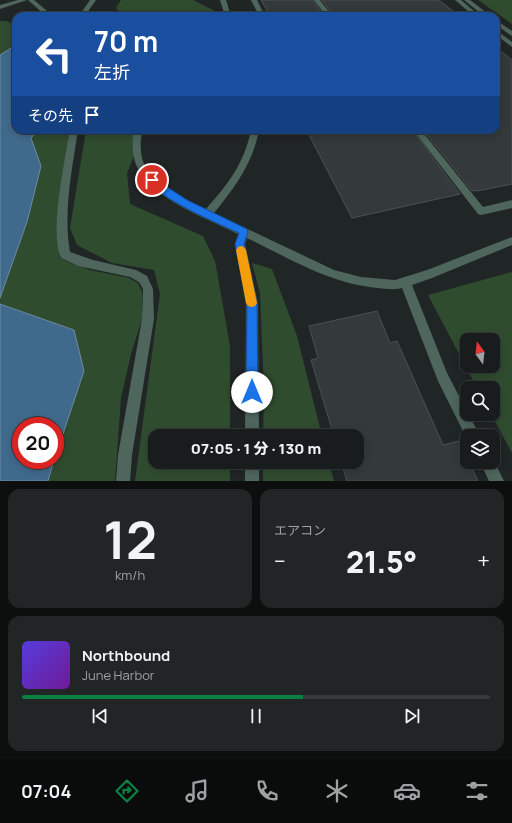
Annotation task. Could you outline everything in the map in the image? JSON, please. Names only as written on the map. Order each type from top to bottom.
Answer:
[{"type":"street","points":[[0,7],[24,0]]},
{"type":"street","points":[[31,0],[44,12]]},
{"type":"street","points":[[86,12],[93,0]]},
{"type":"street","points":[[224,0],[227,12]]},
{"type":"street","points":[[254,0],[260,12]]},
{"type":"street","points":[[317,0],[326,12]]},
{"type":"street","points":[[458,0],[472,12]]},
{"type":"street","points":[[467,0],[483,12]]},
{"type":"street","points":[[500,25],[512,34]]},
{"type":"street","points":[[500,35],[512,45]]},
{"type":"street","points":[[73,134],[65,196],[62,240],[65,255],[92,265],[132,272],[143,279],[148,289],[148,319],[125,455],[123,481]]},
{"type":"street","points":[[137,134],[138,158],[145,174],[158,187],[184,203],[332,274],[361,282],[395,285],[428,275],[512,241]]},
{"type":"street","points":[[208,214],[239,176],[253,147],[255,134]]},
{"type":"street","points":[[420,134],[481,211],[512,204]]},
{"type":"street","points":[[244,232],[240,244],[252,304],[252,429]]},
{"type":"street","points":[[405,282],[442,377],[469,429]]},
{"type":"street","points":[[252,469],[252,481]]},
{"type":"street","points":[[491,469],[497,481]]},
{"type":"green space","points":[[121,0],[193,0],[215,12],[119,12],[116,8]]},
{"type":"green space","points":[[478,0],[512,0],[512,24],[500,16],[500,12],[495,12]]},
{"type":"green space","points":[[0,21],[7,21],[12,24],[12,48],[0,55]]},
{"type":"green space","points":[[34,134],[69,134],[59,195],[57,228],[60,258],[90,270],[129,278],[138,283],[142,292],[142,319],[131,354],[121,398],[115,481],[48,481],[52,469],[64,469],[64,432],[84,371],[24,312],[0,304],[0,298],[27,222],[41,166],[30,138]]},
{"type":"green space","points":[[85,134],[143,134],[127,173],[130,204],[203,236],[215,261],[230,346],[230,429],[148,429],[148,469],[230,469],[230,481],[135,481],[160,294],[154,270],[112,263],[77,245],[70,228]]},
{"type":"green space","points":[[252,263],[272,269],[297,336],[320,429],[263,429],[264,392],[260,293]]},
{"type":"green space","points":[[512,272],[512,453],[495,421],[500,421],[500,381],[473,381],[469,373],[500,373],[500,333],[460,333],[460,356],[428,295]]},
{"type":"green space","points":[[263,469],[331,469],[334,481],[263,481]]},
{"type":"water","points":[[12,48],[12,134],[35,134],[31,138],[41,166],[27,222],[0,298],[0,55]]},
{"type":"water","points":[[0,304],[74,330],[84,371],[64,431],[64,417],[12,417],[12,469],[51,469],[48,481],[0,481]]},
{"type":"building","points":[[261,0],[313,0],[321,12],[268,12]]},
{"type":"building","points":[[322,0],[439,0],[454,12],[330,12]]},
{"type":"building","points":[[500,50],[512,60],[512,184],[472,191],[426,134],[500,134]]},
{"type":"building","points":[[309,134],[415,134],[460,194],[352,218]]},
{"type":"building","points":[[377,311],[390,343],[397,341],[443,445],[459,441],[460,469],[472,469],[478,481],[347,481],[343,469],[364,469],[364,429],[332,429],[311,360],[318,358],[309,326]]},
{"type":"slow traffic","points":[[241,250],[252,303]]},
{"type":"route","points":[[152,180],[158,187],[184,203],[244,232],[240,244],[252,304],[252,392]]}]
